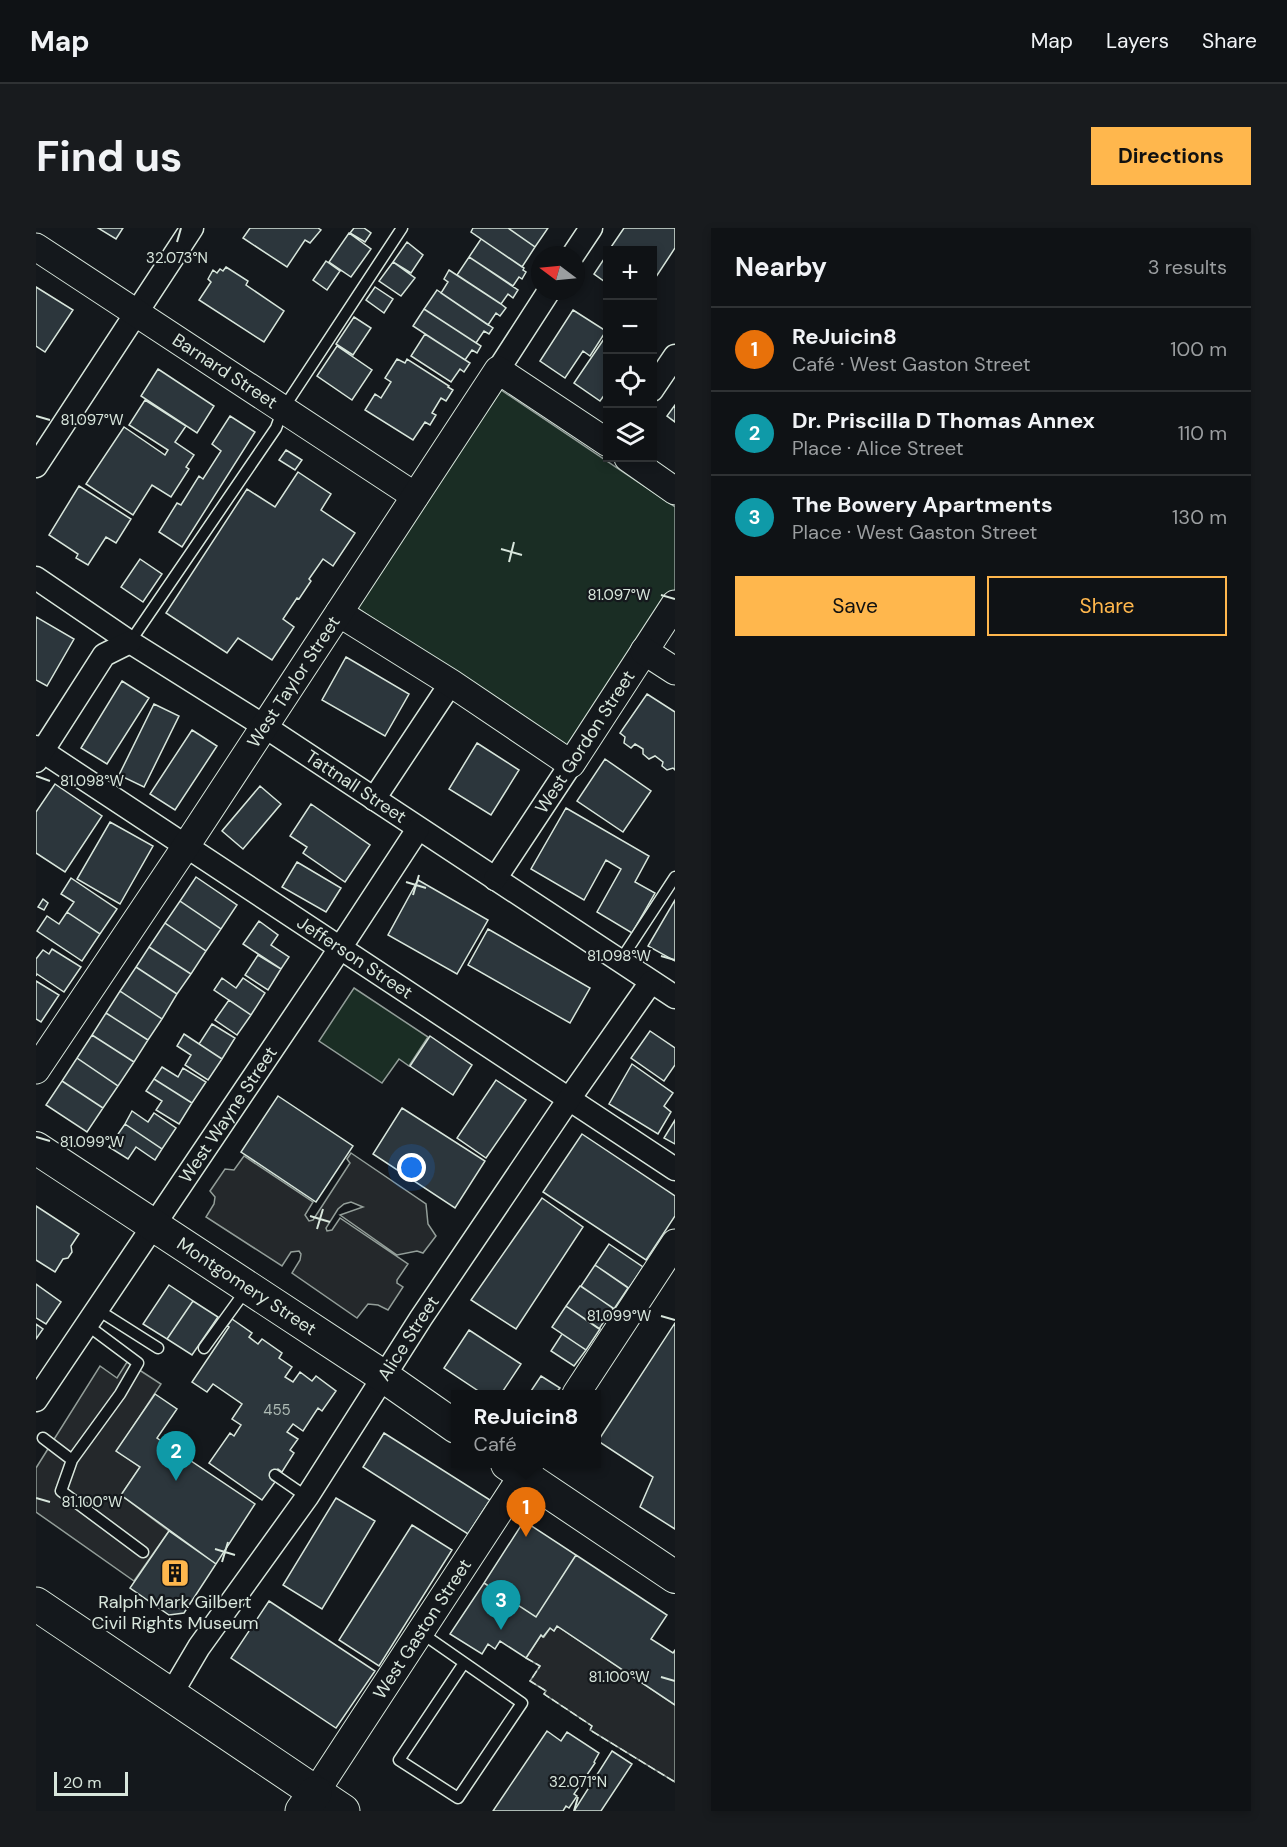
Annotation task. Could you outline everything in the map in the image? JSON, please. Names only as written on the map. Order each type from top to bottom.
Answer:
[{"type":"main road","name":"Montgomery Street","points":[[36,1148],[383,1376],[451,1424]]},
{"type":"main road","points":[[521,1468],[675,1576]]},
{"type":"main road","points":[[36,1604],[170,1696],[308,1802],[343,1811]]},
{"type":"street","points":[[36,466],[192,228]]},
{"type":"street","points":[[579,246],[591,228]]},
{"type":"street","name":"Barnard Street","points":[[36,247],[415,496]]},
{"type":"street","name":"West Taylor Street","points":[[36,1070],[186,846],[543,300]]},
{"type":"street","points":[[657,383],[675,356]]},
{"type":"street","points":[[498,370],[603,440]]},
{"type":"street","points":[[634,462],[675,491]]},
{"type":"street","name":"Tattnall Street","points":[[36,578],[130,642],[264,726],[675,997]]},
{"type":"street","name":"West Gordon Street","points":[[495,879],[675,604]]},
{"type":"street","points":[[339,613],[451,683],[571,764]]},
{"type":"street","points":[[38,753],[104,655],[130,642]]},
{"type":"street","points":[[644,651],[675,671]]},
{"type":"street","points":[[374,799],[451,683]]},
{"type":"street","name":"Jefferson Street","points":[[38,753],[341,947],[675,1169]]},
{"type":"street","name":"West Wayne Street","points":[[36,1400],[341,947],[418,828]]},
{"type":"street","name":"Alice Street","points":[[170,1696],[199,1647],[307,1497],[383,1376],[569,1099],[651,982]]},
{"type":"street","points":[[579,1390],[675,1243]]},
{"type":"street","name":"West Gaston Street","points":[[308,1802],[420,1632],[519,1468]]},
{"type":"lane","points":[[130,642],[276,428],[283,409],[402,228]]},
{"type":"lane","points":[[620,961],[675,877]]},
{"type":"lane","points":[[204,1348],[248,1288]]},
{"type":"lane","points":[[92,1317],[158,1348]]},
{"type":"lane","points":[[92,1317],[108,1338],[138,1363],[120,1394],[72,1460],[61,1491],[142,1552]]},
{"type":"lane","points":[[43,1438],[72,1460]]},
{"type":"lane","points":[[275,1475],[307,1497]]},
{"type":"lane","points":[[420,1632],[522,1702],[458,1798],[399,1760],[464,1663]]},
{"type":"green space","points":[[501,390],[603,459],[603,462],[608,462],[675,507],[675,618],[582,759],[356,607]]},
{"type":"green space","points":[[354,988],[428,1037],[409,1066],[399,1059],[382,1083],[319,1041]]},
{"type":"shaded area","points":[[351,1153],[426,1204],[428,1224],[436,1236],[423,1253],[417,1251],[397,1255],[340,1215],[363,1207],[351,1202],[338,1209],[326,1228],[327,1231],[332,1230],[340,1218],[408,1264],[397,1280],[397,1283],[403,1287],[388,1310],[378,1305],[368,1304],[357,1318],[292,1273],[300,1260],[299,1251],[291,1252],[282,1266],[206,1217],[214,1204],[215,1197],[210,1191],[225,1169],[234,1170],[244,1156],[313,1202],[305,1215],[309,1221],[313,1220],[350,1163],[347,1159]]},
{"type":"shaded area","points":[[127,1362],[161,1384],[117,1451],[140,1467],[121,1495],[169,1531],[134,1581],[36,1512],[36,1468],[100,1366],[117,1378]]},
{"type":"shaded area","points":[[557,1626],[675,1705],[675,1782],[590,1730],[592,1726],[544,1694],[546,1691],[530,1681],[540,1666],[526,1658],[541,1635],[544,1637],[550,1628],[554,1631]]},
{"type":"building","points":[[98,228],[123,228],[116,239]]},
{"type":"building","points":[[250,228],[318,228],[321,230],[310,243],[305,240],[287,267],[243,238]]},
{"type":"building","points":[[354,228],[364,228],[371,233],[365,242],[350,233]]},
{"type":"building","points":[[473,228],[508,228],[534,246],[531,246],[531,253],[522,267],[471,232]]},
{"type":"building","points":[[508,228],[548,228],[534,246]]},
{"type":"building","points":[[624,228],[675,228],[675,248],[657,275],[657,246],[612,246]]},
{"type":"building","points":[[349,233],[371,249],[351,277],[329,262]]},
{"type":"building","points":[[481,239],[524,268],[526,272],[522,279],[519,277],[513,286],[469,257]]},
{"type":"building","points":[[407,242],[423,255],[411,273],[393,262]]},
{"type":"building","points":[[469,257],[518,290],[513,298],[508,294],[501,304],[457,275]]},
{"type":"building","points":[[603,260],[603,280],[594,274]]},
{"type":"building","points":[[326,261],[340,271],[327,290],[313,280]]},
{"type":"building","points":[[393,262],[415,278],[401,296],[379,281]]},
{"type":"building","points":[[226,267],[248,281],[246,285],[284,311],[264,342],[199,300],[211,282],[208,279],[213,270],[217,273]]},
{"type":"building","points":[[449,270],[506,308],[500,316],[496,313],[488,325],[441,293],[448,282],[444,279]]},
{"type":"building","points":[[36,287],[73,310],[45,352],[36,346]]},
{"type":"building","points":[[375,287],[393,299],[384,313],[366,300]]},
{"type":"building","points":[[437,290],[493,328],[489,334],[484,331],[476,343],[424,309]]},
{"type":"building","points":[[424,309],[481,346],[477,353],[472,350],[465,360],[413,326]]},
{"type":"building","points":[[573,310],[603,329],[603,336],[590,356],[583,351],[565,378],[540,361]]},
{"type":"building","points":[[354,317],[371,328],[353,355],[336,344]]},
{"type":"building","points":[[425,334],[470,363],[464,372],[460,369],[451,382],[411,356]]},
{"type":"building","points":[[603,340],[603,397],[600,401],[574,383]]},
{"type":"building","points":[[337,346],[372,370],[352,400],[317,376]]},
{"type":"building","points":[[397,359],[405,363],[407,359],[453,390],[446,401],[441,398],[432,413],[436,415],[430,425],[425,422],[413,440],[365,410],[375,394],[381,398],[391,382],[385,378]]},
{"type":"building","points":[[158,369],[214,406],[197,433],[141,396]]},
{"type":"building","points":[[145,400],[186,426],[175,442],[194,455],[186,467],[189,469],[171,497],[152,485],[133,515],[86,484],[124,427],[165,455],[168,450],[129,425]]},
{"type":"building","points":[[675,405],[675,422],[667,416]]},
{"type":"building","points":[[230,416],[255,432],[182,547],[159,532],[177,503],[181,505],[199,476],[203,479],[221,451],[212,444]]},
{"type":"building","points":[[286,450],[302,460],[295,470],[279,460]]},
{"type":"building","points":[[298,472],[331,494],[321,510],[355,533],[333,566],[323,559],[309,579],[311,581],[283,619],[294,627],[272,660],[238,638],[227,653],[166,613],[247,489],[275,507]]},
{"type":"building","points":[[79,486],[131,519],[116,543],[106,537],[88,565],[76,558],[78,554],[49,535]]},
{"type":"building","points":[[140,559],[162,574],[143,602],[121,587]]},
{"type":"building","points":[[36,617],[74,639],[47,686],[36,680]]},
{"type":"building","points":[[346,657],[409,694],[385,736],[322,700]]},
{"type":"building","points":[[122,681],[149,698],[107,764],[81,748]]},
{"type":"building","points":[[647,694],[675,712],[675,770],[673,768],[667,770],[662,766],[663,762],[655,756],[649,759],[643,754],[643,749],[635,744],[631,748],[624,743],[625,737],[620,733]]},
{"type":"building","points":[[154,704],[179,716],[144,787],[119,775]]},
{"type":"building","points":[[192,730],[217,746],[175,810],[150,794]]},
{"type":"building","points":[[477,743],[519,770],[491,815],[449,789]]},
{"type":"building","points":[[605,759],[651,791],[623,832],[577,801]]},
{"type":"building","points":[[55,784],[102,816],[65,872],[36,853],[36,812]]},
{"type":"building","points":[[260,786],[281,804],[243,849],[222,831]]},
{"type":"building","points":[[311,804],[370,845],[345,882],[303,853],[307,847],[290,836]]},
{"type":"building","points":[[566,808],[649,856],[635,882],[655,893],[632,933],[597,912],[621,869],[606,860],[584,900],[531,869]]},
{"type":"building","points":[[110,822],[153,846],[120,904],[77,879]]},
{"type":"building","points":[[297,862],[341,888],[326,912],[282,887]]},
{"type":"building","points":[[196,877],[237,905],[221,929],[180,901]]},
{"type":"building","points":[[71,878],[117,909],[100,934],[67,912],[74,902],[61,894]]},
{"type":"building","points":[[418,880],[488,920],[457,974],[388,935]]},
{"type":"building","points":[[43,899],[48,903],[44,910],[38,907]]},
{"type":"building","points":[[675,900],[675,961],[648,946]]},
{"type":"building","points":[[180,901],[221,929],[206,951],[165,923]]},
{"type":"building","points":[[67,912],[100,934],[82,961],[37,931],[47,916],[59,924]]},
{"type":"building","points":[[259,921],[278,935],[271,945],[289,957],[281,969],[243,944]]},
{"type":"building","points":[[165,923],[206,951],[191,974],[149,947]]},
{"type":"building","points":[[488,929],[590,988],[570,1023],[468,965]]},
{"type":"building","points":[[149,947],[191,974],[177,994],[136,967]]},
{"type":"building","points":[[52,949],[81,967],[64,992],[37,974],[36,976],[36,959],[43,950],[49,954]]},
{"type":"building","points":[[258,955],[281,969],[268,990],[245,975]]},
{"type":"building","points":[[136,967],[177,994],[162,1019],[120,991]]},
{"type":"building","points":[[222,978],[236,988],[243,978],[265,993],[251,1015],[214,990]]},
{"type":"building","points":[[36,981],[59,995],[41,1022],[36,1019]]},
{"type":"building","points":[[120,991],[162,1019],[148,1040],[106,1013]]},
{"type":"building","points":[[229,1000],[251,1015],[237,1035],[215,1020]]},
{"type":"building","points":[[106,1013],[148,1040],[134,1062],[92,1035]]},
{"type":"building","points":[[212,1024],[235,1038],[222,1059],[199,1044]]},
{"type":"building","points":[[650,1031],[675,1048],[675,1065],[664,1081],[631,1058]]},
{"type":"building","points":[[184,1034],[222,1059],[208,1080],[185,1065],[191,1055],[177,1046]]},
{"type":"building","points":[[92,1035],[134,1062],[118,1086],[77,1058]]},
{"type":"building","points":[[430,1036],[472,1065],[453,1095],[410,1066]]},
{"type":"building","points":[[77,1058],[118,1086],[103,1108],[62,1081]]},
{"type":"building","points":[[632,1064],[673,1093],[664,1106],[671,1112],[658,1134],[609,1104]]},
{"type":"building","points":[[162,1067],[178,1077],[183,1068],[206,1082],[192,1103],[154,1079]]},
{"type":"building","points":[[154,1079],[192,1103],[179,1124],[156,1110],[162,1101],[146,1091]]},
{"type":"building","points":[[496,1080],[526,1100],[486,1158],[457,1138]]},
{"type":"building","points":[[62,1081],[103,1108],[87,1132],[46,1105]]},
{"type":"building","points":[[278,1096],[353,1146],[316,1202],[241,1152]]},
{"type":"building","points":[[402,1108],[485,1161],[455,1208],[373,1154]]},
{"type":"building","points":[[132,1111],[148,1122],[154,1113],[176,1128],[162,1149],[125,1124]]},
{"type":"building","points":[[675,1120],[675,1144],[664,1138]]},
{"type":"building","points":[[125,1124],[162,1149],[155,1160],[136,1147],[128,1159],[109,1147]]},
{"type":"building","points":[[582,1134],[675,1196],[675,1216],[646,1260],[543,1192]]},
{"type":"building","points":[[542,1198],[583,1227],[516,1329],[471,1300]]},
{"type":"building","points":[[36,1206],[79,1234],[71,1246],[72,1252],[68,1258],[63,1259],[55,1272],[36,1260]]},
{"type":"building","points":[[609,1244],[643,1267],[629,1288],[595,1265]]},
{"type":"building","points":[[595,1265],[628,1288],[614,1309],[581,1286]]},
{"type":"building","points":[[36,1284],[61,1302],[46,1324],[36,1318]]},
{"type":"building","points":[[169,1285],[193,1301],[167,1339],[143,1324]]},
{"type":"building","points":[[580,1286],[613,1308],[599,1329],[566,1306]]},
{"type":"building","points":[[193,1301],[218,1317],[192,1355],[167,1339]]},
{"type":"building","points":[[566,1306],[600,1329],[586,1350],[552,1327]]},
{"type":"building","points":[[232,1319],[252,1333],[249,1337],[258,1344],[262,1339],[282,1353],[279,1358],[292,1367],[285,1377],[293,1382],[300,1372],[312,1381],[316,1376],[336,1391],[322,1411],[318,1408],[303,1431],[293,1424],[287,1432],[298,1439],[290,1450],[294,1453],[282,1472],[278,1469],[272,1480],[275,1482],[262,1500],[209,1463],[230,1433],[234,1436],[241,1425],[232,1419],[242,1404],[213,1384],[207,1392],[192,1382]]},
{"type":"building","points":[[675,1323],[675,1529],[640,1507],[653,1477],[601,1443],[601,1436]]},
{"type":"building","points":[[36,1324],[43,1329],[36,1339]]},
{"type":"building","points":[[469,1330],[521,1364],[504,1390],[477,1390],[444,1368]]},
{"type":"building","points":[[562,1334],[586,1350],[574,1366],[551,1351]]},
{"type":"building","points":[[541,1376],[560,1388],[558,1390],[532,1390]]},
{"type":"building","points":[[155,1394],[177,1409],[157,1438],[255,1504],[216,1564],[121,1495],[140,1467],[116,1451]]},
{"type":"building","points":[[384,1433],[490,1500],[468,1534],[363,1467]]},
{"type":"building","points":[[336,1498],[375,1521],[322,1609],[283,1585]]},
{"type":"building","points":[[524,1521],[576,1555],[536,1617],[484,1583]]},
{"type":"building","points":[[412,1525],[452,1550],[379,1666],[339,1640]]},
{"type":"building","name":"Ralph Mark Gilbert Civil Rights Museum","points":[[169,1531],[216,1564],[184,1613],[169,1615],[130,1588]]},
{"type":"building","points":[[576,1555],[667,1615],[651,1639],[673,1653],[675,1650],[675,1705],[557,1626],[554,1631],[550,1628],[543,1637],[541,1635],[526,1658],[500,1641],[495,1649],[488,1644],[482,1654],[450,1634],[484,1583],[536,1617]]},
{"type":"building","points":[[269,1601],[375,1671],[336,1728],[231,1658]]},
{"type":"building","points":[[547,1731],[561,1741],[567,1732],[599,1753],[574,1794],[577,1796],[569,1808],[566,1806],[563,1811],[493,1811]]},
{"type":"building","points":[[612,1751],[632,1764],[601,1811],[574,1811]]},
{"type":"fence","points":[[526,1658],[540,1666],[530,1681],[546,1691],[544,1694],[592,1726],[590,1730],[675,1782]]},
{"type":"place","name":"Dr. Priscilla D Thomas Annex","points":[[176,1481]]},
{"type":"place","name":"ReJuicin8","points":[[526,1537]]},
{"type":"place","name":"Ralph Mark Gilbert Civil Rights Museum","points":[[175,1573]]},
{"type":"place","name":"The Bowery Apartments","points":[[501,1630]]}]
